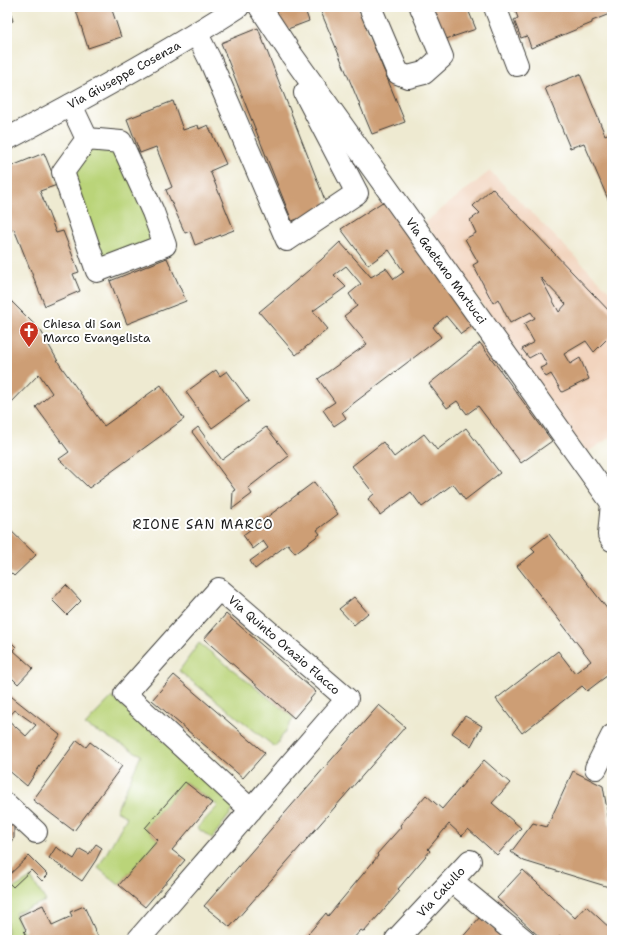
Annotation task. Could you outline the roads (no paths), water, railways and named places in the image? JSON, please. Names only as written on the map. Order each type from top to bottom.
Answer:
[{"type":"street","name":"Via Giuseppe Cosenza","points":[[7,139],[197,34],[238,7]]},
{"type":"street","name":"Via Gaetano Martucci","points":[[260,7],[291,54],[612,503],[609,535],[612,540]]},
{"type":"street","points":[[370,7],[398,73],[408,77],[424,73],[442,57],[421,7]]},
{"type":"street","points":[[495,7],[517,65]]},
{"type":"street","points":[[197,34],[210,60],[287,240],[357,193],[299,82]]},
{"type":"street","points":[[71,105],[87,139]]},
{"type":"street","points":[[87,139],[121,142],[153,212],[165,245],[97,271],[63,172],[87,139]]},
{"type":"street","name":"Via Quinto Orazio Flacco","points":[[138,940],[251,810],[347,699],[219,589],[125,694],[251,810]]},
{"type":"street","points":[[596,768],[612,736]]},
{"type":"street","points":[[7,805],[36,832]]},
{"type":"street","name":"Via Catullo","points":[[396,940],[470,861]]},
{"type":"street","points":[[452,881],[524,940]]},
{"type":"place","name":"Chiesa di San Marco Evangelista","points":[[29,348]]},
{"type":"district","name":"RIONE SAN MARCO","points":[[203,524]]}]
